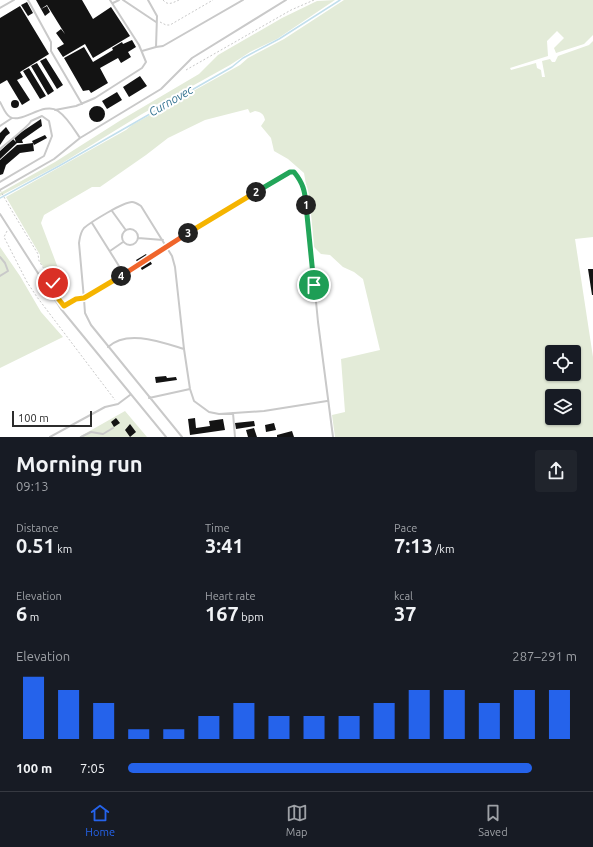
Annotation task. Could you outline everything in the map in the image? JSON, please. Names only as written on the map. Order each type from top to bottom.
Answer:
[{"type":"lane","points":[[0,8],[14,0]]},
{"type":"lane","points":[[28,0],[51,42],[51,51],[82,104]]},
{"type":"lane","points":[[0,102],[6,114],[12,118],[18,118],[43,109],[55,110],[82,104],[95,98],[142,68],[146,62],[142,51],[110,0]]},
{"type":"lane","points":[[112,3],[119,0]]},
{"type":"lane","points":[[123,0],[156,20]]},
{"type":"lane","points":[[148,0],[157,16],[156,47]]},
{"type":"lane","points":[[142,51],[162,46],[243,0]]},
{"type":"lane","points":[[0,190],[54,159],[80,138],[161,89],[192,58],[286,0]]},
{"type":"lane","points":[[55,110],[59,112],[80,138]]},
{"type":"lane","points":[[0,149],[12,137],[29,126],[31,121],[42,116],[49,121],[52,136],[44,156],[0,182]]},
{"type":"lane","points":[[0,126],[12,118]]},
{"type":"lane","points":[[60,309],[71,301],[84,298],[166,246],[290,172],[294,172],[301,180],[305,188],[327,402],[333,437]]},
{"type":"lane","points":[[182,437],[86,319],[79,243],[80,234],[84,228],[126,203],[134,202],[141,206],[172,256],[175,267],[190,389],[194,400],[209,412],[220,414],[264,411],[327,402]]},
{"type":"lane","points":[[112,211],[125,229]]},
{"type":"lane","points":[[1,215],[60,309],[166,437]]},
{"type":"lane","points":[[92,223],[124,274]]},
{"type":"lane","points":[[125,229],[133,229],[137,232],[138,238],[134,244],[128,245],[124,242],[121,235],[125,229]]},
{"type":"lane","points":[[138,238],[163,240]]},
{"type":"lane","points":[[110,251],[124,242]]},
{"type":"lane","points":[[0,257],[5,263],[8,271],[0,276]]},
{"type":"lane","points":[[108,347],[114,342],[125,338],[158,342],[184,349]]},
{"type":"lane","points":[[149,398],[190,389]]},
{"type":"lane","points":[[50,437],[105,407],[118,404],[130,395]]},
{"type":"lane","points":[[233,413],[235,437]]},
{"type":"lane","points":[[81,437],[91,432],[103,434],[113,428]]},
{"type":"path","points":[[163,0],[169,4],[179,0]]},
{"type":"path","points":[[156,20],[166,25],[170,25],[213,0]]},
{"type":"path","points":[[184,71],[291,10],[314,0]]},
{"type":"path","points":[[0,190],[39,256],[40,263],[53,283],[57,297]]},
{"type":"path","points":[[9,229],[4,237],[27,282],[56,324],[118,404]]},
{"type":"green space","points":[[335,0],[277,39],[250,52],[230,65],[142,114],[59,165],[0,196],[0,193],[55,162],[121,120],[199,74],[218,55],[282,18],[317,1]]},
{"type":"green space","points":[[344,0],[593,0],[593,35],[584,44],[556,53],[554,48],[564,38],[557,31],[547,41],[548,56],[510,68],[511,70],[536,63],[537,68],[541,70],[542,77],[545,77],[542,61],[550,59],[552,62],[555,62],[558,56],[589,45],[593,41],[593,237],[575,239],[593,357],[593,437],[335,437],[332,415],[345,412],[341,359],[380,350],[363,279],[354,272],[343,267],[330,255],[321,254],[312,245],[311,214],[304,173],[288,159],[274,151],[271,138],[261,126],[265,118],[261,113],[255,111],[250,113],[248,109],[205,120],[168,138],[100,187],[92,187],[44,215],[41,223],[58,268],[62,300],[57,295],[54,282],[40,262],[40,255],[6,197],[240,65],[248,58],[284,39]]},
{"type":"green space","points":[[0,247],[20,276],[41,312],[63,337],[0,368]]},
{"type":"green space","points":[[125,411],[147,437],[79,437]]},
{"type":"building","points":[[36,0],[82,0],[93,19],[111,7],[130,36],[93,58],[85,44],[63,57],[57,48],[64,44],[56,33],[61,29],[65,34],[47,5],[41,9]]},
{"type":"building","points":[[27,2],[33,13],[28,16],[21,5]]},
{"type":"building","points":[[20,6],[49,54],[20,72],[23,77],[17,80],[30,100],[22,105],[7,80],[0,84],[0,18]]},
{"type":"building","points":[[47,6],[50,12],[45,16],[41,9]]},
{"type":"building","points":[[132,40],[136,47],[128,52],[131,57],[121,63],[118,58],[100,68],[108,83],[91,93],[89,90],[83,91],[64,58],[84,47],[93,62],[113,50],[112,48],[122,42],[123,44]]},
{"type":"building","points":[[46,58],[63,85],[57,89],[40,61]]},
{"type":"building","points":[[37,63],[54,91],[48,95],[31,66]]},
{"type":"building","points":[[29,68],[46,96],[40,99],[23,71]]},
{"type":"building","points":[[140,76],[147,86],[129,97],[123,87]]},
{"type":"building","points":[[117,92],[122,100],[107,109],[102,101]]},
{"type":"building","points":[[13,100],[17,100],[19,104],[17,108],[13,108],[11,106],[11,102]]},
{"type":"building","points":[[97,106],[103,108],[105,114],[103,120],[97,122],[91,120],[89,114],[91,108]]},
{"type":"building","points":[[41,119],[42,126],[22,140],[23,143],[17,143],[0,159],[0,151],[13,139],[16,142],[14,137]]},
{"type":"building","points":[[6,127],[10,133],[0,145],[0,133]]},
{"type":"building","points":[[45,135],[47,138],[34,145],[32,141]]},
{"type":"building","points":[[33,143],[34,151],[20,153],[6,165],[3,174],[0,175],[0,160],[17,145]]},
{"type":"building","points":[[146,254],[152,264],[142,270],[136,260]]},
{"type":"building","points":[[588,269],[593,269],[593,295],[592,295]]},
{"type":"building","points":[[166,376],[167,378],[176,377],[177,380],[156,383],[155,377]]},
{"type":"building","points":[[116,418],[120,423],[114,427],[111,422]]},
{"type":"building","points":[[195,418],[196,428],[210,426],[209,421],[223,419],[225,430],[190,435],[188,419]]},
{"type":"building","points":[[254,421],[255,426],[236,429],[235,423]]},
{"type":"building","points":[[274,423],[276,430],[266,432],[265,425]]},
{"type":"building","points":[[130,424],[136,432],[130,437],[125,430]]},
{"type":"building","points":[[254,428],[257,437],[248,437],[246,430]]},
{"type":"building","points":[[292,431],[294,437],[277,437],[277,435]]},
{"type":"waterway","name":"Curnovec","points":[[0,198],[232,67],[243,58],[279,39],[340,0]]},
{"type":"route","points":[[53,283],[56,295],[64,306],[76,299],[84,298],[149,259],[166,246],[290,172],[294,172],[301,180],[305,188],[314,285]]}]
